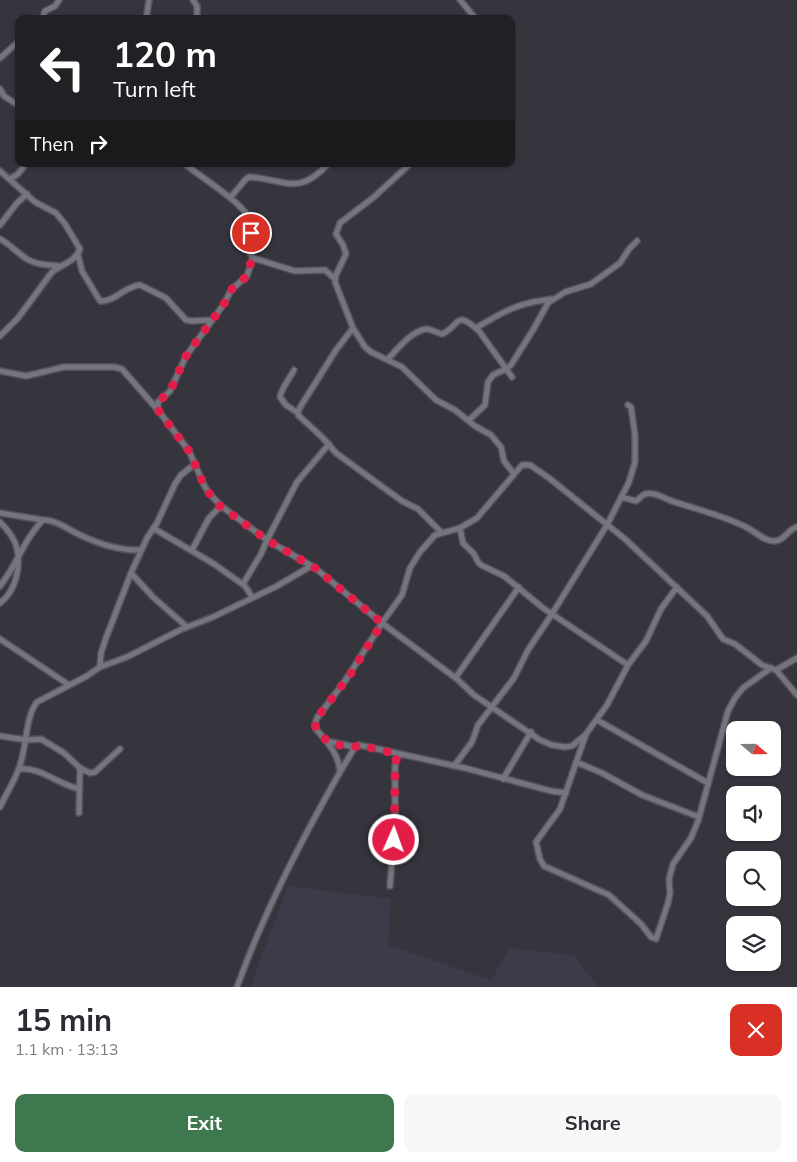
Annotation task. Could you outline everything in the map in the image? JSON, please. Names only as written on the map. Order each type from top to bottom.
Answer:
[{"type":"street","points":[[44,15],[45,11],[55,6],[60,0]]},
{"type":"street","points":[[147,15],[148,0]]},
{"type":"street","points":[[193,0],[197,6],[197,15]]},
{"type":"street","points":[[460,0],[473,15]]},
{"type":"street","points":[[0,58],[15,45]]},
{"type":"street","points":[[0,89],[4,96],[15,103]]},
{"type":"street","points":[[10,179],[18,174],[24,167]]},
{"type":"street","points":[[158,410],[158,402],[170,391],[186,356],[224,304],[231,290],[247,276],[252,258],[248,250],[251,233],[248,216],[230,198],[189,167]]},
{"type":"street","points":[[230,198],[249,177],[295,184],[313,178],[325,167]]},
{"type":"street","points":[[407,167],[374,197],[340,223],[336,234],[346,254],[335,282],[353,328],[368,350],[388,359],[405,370],[436,400],[455,410],[491,435],[502,447],[504,461],[514,474]]},
{"type":"street","points":[[0,171],[35,202],[54,211],[60,217],[79,246],[78,255],[82,271],[100,301],[110,300],[120,293],[140,285],[166,298],[186,320],[212,320]]},
{"type":"street","points":[[0,226],[27,194]]},
{"type":"street","points":[[0,238],[28,260],[36,263],[59,266],[68,263],[78,255]]},
{"type":"street","points":[[469,420],[485,405],[486,389],[490,379],[506,369],[533,330],[548,303],[570,290],[591,284],[616,266],[637,241]]},
{"type":"street","points":[[252,258],[295,271],[324,270],[335,278]]},
{"type":"street","points":[[0,336],[18,318],[59,266]]},
{"type":"street","points":[[476,328],[504,310],[553,299]]},
{"type":"street","points":[[388,359],[402,344],[422,331],[429,329],[442,334],[447,332],[458,320],[464,321],[476,328],[512,377]]},
{"type":"street","points":[[298,413],[336,350],[353,328]]},
{"type":"street","points":[[0,371],[26,376],[64,366],[114,367],[125,372],[158,410],[189,451],[204,485],[220,506],[267,540],[327,577],[382,623],[456,678],[474,695],[540,740],[552,745],[572,746],[586,734],[608,705],[628,665],[646,640],[660,609],[677,587]]},
{"type":"street","points":[[294,370],[281,392],[280,397],[286,405],[298,413],[301,419],[329,444],[336,453],[402,501],[418,509],[441,532]]},
{"type":"street","points":[[454,766],[472,742],[478,725],[514,678],[528,650],[607,525],[629,482],[635,462],[635,435],[631,407],[628,405]]},
{"type":"street","points":[[243,584],[261,554],[297,482],[329,444]]},
{"type":"street","points":[[100,667],[102,647],[131,573],[175,484],[194,464]]},
{"type":"street","points":[[340,772],[338,760],[316,729],[317,718],[352,672],[382,623],[402,595],[410,568],[420,552],[431,539],[441,532],[460,528],[472,522],[483,513],[522,465],[530,465],[571,495],[625,539],[707,616],[723,638],[735,644],[759,663],[773,669],[785,680],[797,696]]},
{"type":"street","points":[[621,498],[636,501],[643,494],[662,497],[699,508],[709,514],[742,525],[765,539],[773,541],[778,541],[792,528],[797,527]]},
{"type":"street","points":[[192,550],[209,518],[220,506]]},
{"type":"street","points":[[0,513],[56,523],[88,539],[112,547],[126,550],[142,550]]},
{"type":"street","points":[[0,586],[18,561],[30,535],[43,520]]},
{"type":"street","points":[[0,522],[13,539],[17,548],[18,561],[13,589],[0,603]]},
{"type":"street","points":[[153,528],[192,550],[243,584],[252,597]]},
{"type":"street","points":[[460,528],[463,543],[474,554],[478,562],[504,576],[532,600],[628,665]]},
{"type":"street","points":[[0,807],[19,769],[28,722],[35,704],[100,667],[127,657],[187,627],[206,621],[277,586],[311,566]]},
{"type":"street","points":[[131,573],[153,597],[187,627]]},
{"type":"street","points":[[456,678],[519,587]]},
{"type":"street","points":[[0,639],[69,685]]},
{"type":"street","points":[[785,680],[785,670],[797,658]]},
{"type":"street","points":[[586,734],[560,809],[537,840],[536,846],[540,859],[548,868],[609,895],[641,924],[655,940],[668,904],[670,893],[669,879],[673,864],[691,838],[699,817],[725,722],[735,698],[750,682],[773,669],[788,665]]},
{"type":"street","points":[[597,720],[708,783]]},
{"type":"street","points":[[504,779],[530,732]]},
{"type":"street","points":[[0,736],[45,741],[64,753],[80,768],[86,772],[93,773],[120,749]]},
{"type":"street","points":[[326,741],[355,747],[359,745],[566,793]]},
{"type":"street","points":[[572,746],[580,750]]},
{"type":"street","points":[[237,987],[251,949],[285,874],[355,747]]},
{"type":"street","points":[[390,886],[395,824],[395,768],[397,754]]},
{"type":"street","points":[[576,762],[602,773],[642,795],[699,817]]},
{"type":"street","points":[[19,769],[26,768],[39,771],[66,785],[80,789]]},
{"type":"street","points":[[79,813],[80,768]]},
{"type":"shaded area","points":[[288,886],[391,899],[388,945],[491,980],[510,948],[574,955],[598,987],[250,987]]},
{"type":"route","points":[[251,233],[248,250],[252,258],[247,276],[231,290],[224,304],[186,356],[179,367],[170,391],[158,402],[158,410],[192,455],[204,485],[220,506],[267,540],[315,568],[382,623],[352,672],[328,702],[315,721],[315,724],[316,729],[326,741],[331,743],[355,747],[359,745],[397,754],[394,791],[394,840]]}]
